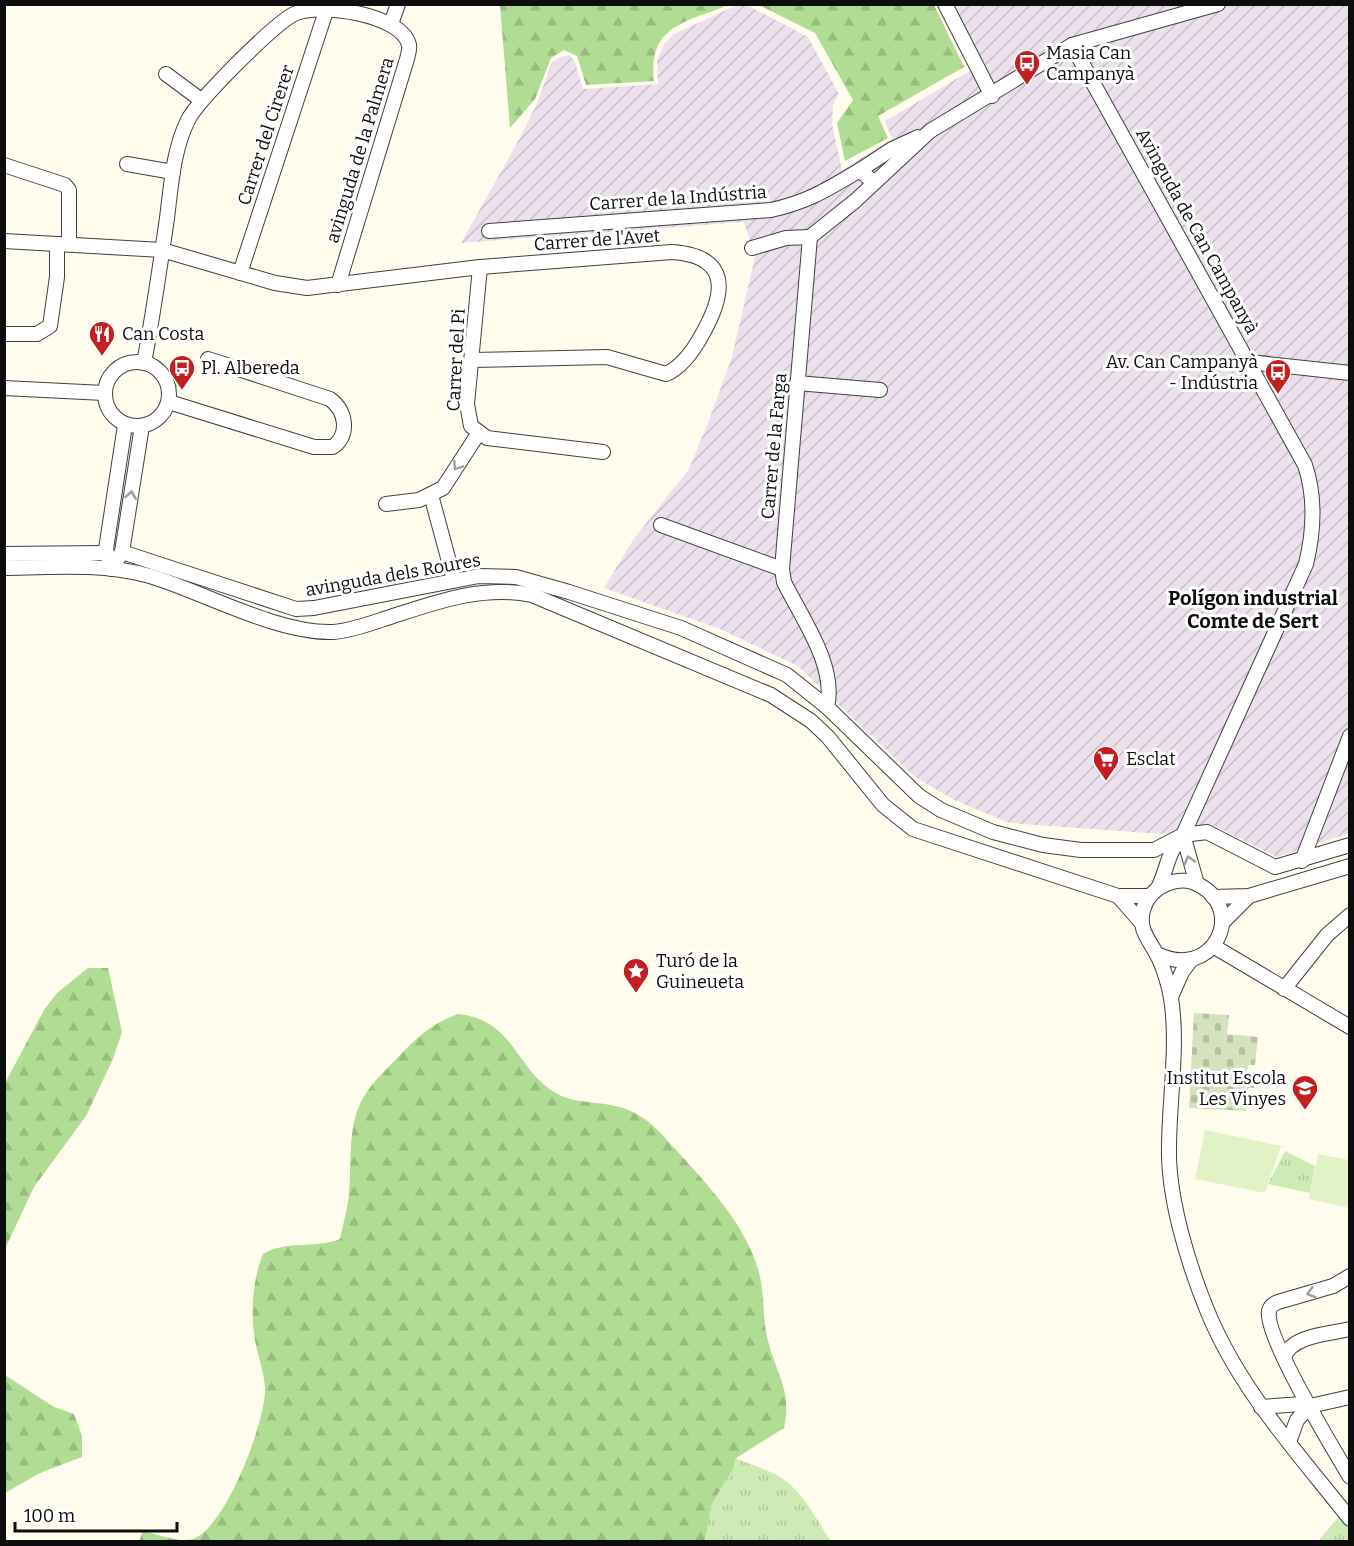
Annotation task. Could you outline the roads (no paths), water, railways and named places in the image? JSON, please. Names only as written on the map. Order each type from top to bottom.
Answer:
[{"type":"street","points":[[144,363],[173,172],[183,132],[201,100],[279,26],[290,9],[327,8],[391,24],[398,4]]},
{"type":"street","points":[[945,4],[992,96]]},
{"type":"street","name":"Carrer de la Indústria","points":[[489,231],[771,210],[800,204],[892,149],[930,131],[992,96],[1072,45],[1218,4]]},
{"type":"street","name":"Carrer del Cirerer","points":[[240,273],[327,8]]},
{"type":"street","name":"avinguda de la Palmera","points":[[338,285],[407,59],[409,45],[403,34],[391,24]]},
{"type":"street","name":"Avinguda de Can Campanyà","points":[[1072,45],[1250,362],[1305,465],[1312,500],[1311,542],[1306,564],[1183,835],[1171,848],[1166,872],[1154,892]]},
{"type":"street","points":[[166,74],[201,100]]},
{"type":"street","name":"Carrer de la Indústria","points":[[810,237],[855,201],[930,131]]},
{"type":"street","points":[[127,164],[173,172]]},
{"type":"street","points":[[4,165],[64,184],[69,190],[50,326],[38,334],[4,334]]},
{"type":"street","points":[[860,170],[873,182]]},
{"type":"street","points":[[752,248],[786,238],[810,237]]},
{"type":"street","name":"Carrer de la Farga","points":[[810,237],[783,568],[784,582],[826,665],[830,686],[827,706]]},
{"type":"street","name":"Carrer de l'Avet","points":[[4,241],[162,250],[292,286],[338,285],[480,267],[672,252],[690,254],[704,259],[714,270],[720,285],[720,300],[698,344],[682,363],[666,374],[607,357],[472,360]]},
{"type":"street","name":"Carrer del Pi","points":[[480,267],[467,404],[471,426],[478,434],[487,438],[603,453]]},
{"type":"street","points":[[169,402],[314,447],[333,447],[340,442],[344,434],[343,419],[337,404],[330,399],[208,359]]},
{"type":"street","points":[[134,362],[144,363],[162,374],[167,383],[169,402],[158,419],[142,426],[125,425],[110,412],[104,393],[110,377],[117,369],[134,362]]},
{"type":"street","points":[[1250,362],[1350,373]]},
{"type":"street","points":[[797,382],[880,390]]},
{"type":"street","points":[[4,388],[104,393]]},
{"type":"street","points":[[111,569],[105,551],[125,425]]},
{"type":"street","points":[[111,569],[122,552],[142,426]]},
{"type":"street","points":[[386,504],[419,500],[443,488],[478,434]]},
{"type":"street","points":[[431,495],[453,580]]},
{"type":"street","points":[[661,525],[783,568]]},
{"type":"street","name":"avinguda dels Roures","points":[[105,551],[115,548],[296,609],[314,608],[453,580],[495,575],[516,577],[569,592],[713,642],[787,675],[827,706]]},
{"type":"street","points":[[4,554],[105,551]]},
{"type":"street","points":[[79,566],[105,551]]},
{"type":"street","points":[[122,552],[130,563],[150,576]]},
{"type":"street","points":[[4,568],[79,566],[150,576],[244,611],[314,631],[349,630],[461,596],[496,590],[532,595],[771,695],[811,721],[828,737],[883,805],[913,829],[1118,896],[1154,892],[1178,881],[1197,884],[1213,897],[1219,906],[1222,923]]},
{"type":"street","points":[[827,706],[919,796],[941,810],[993,832],[1043,845],[1081,850],[1154,850],[1183,835],[1207,832],[1275,867],[1302,861],[1350,845]]},
{"type":"street","points":[[1302,861],[1350,736]]},
{"type":"street","points":[[1183,835],[1197,884]]},
{"type":"street","points":[[1213,897],[1249,896],[1350,866]]},
{"type":"street","points":[[1154,892],[1143,908],[1142,922],[1144,935],[1157,954],[1171,997],[1169,1156],[1173,1191],[1206,1306],[1230,1360],[1261,1407],[1350,1519]]},
{"type":"street","points":[[1118,896],[1142,922]]},
{"type":"street","points":[[1171,997],[1182,972],[1191,960],[1213,946],[1222,923],[1249,896]]},
{"type":"street","points":[[1284,988],[1327,934],[1350,915]]},
{"type":"street","points":[[1213,946],[1350,1027]]},
{"type":"street","points":[[1157,954],[1175,961],[1191,960]]},
{"type":"street","points":[[1350,1276],[1333,1286],[1271,1305],[1270,1322],[1284,1357],[1350,1477]]},
{"type":"street","points":[[1284,1357],[1287,1349],[1297,1342],[1350,1329]]},
{"type":"street","points":[[1261,1407],[1310,1406],[1350,1397]]},
{"type":"street","points":[[1278,1428],[1285,1406]]},
{"type":"street","points":[[1289,1442],[1297,1420],[1310,1406]]},
{"type":"place","name":"Masia Can Campanyà","points":[[1027,86]]},
{"type":"place","name":"Can Costa","points":[[102,357]]},
{"type":"place","name":"Pl. Albereda","points":[[182,391]]},
{"type":"place","name":"Av. Can Campanyà - Indústria","points":[[1278,395]]},
{"type":"place","name":"Esclat","points":[[1106,782]]},
{"type":"place","name":"Turó de la Guineueta","points":[[636,994]]},
{"type":"place","name":"Institut Escola Les Vinyes","points":[[1305,1111]]},
{"type":"district","name":"Polígon industrial Comte de Sert","points":[[1253,610]]}]
